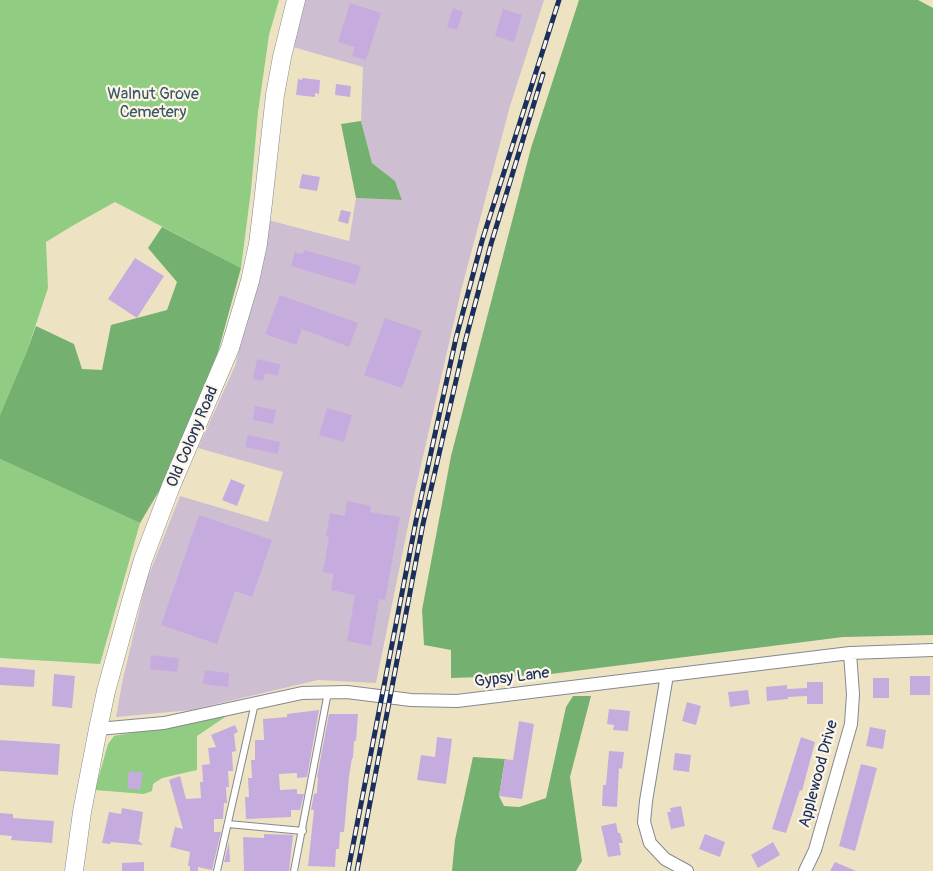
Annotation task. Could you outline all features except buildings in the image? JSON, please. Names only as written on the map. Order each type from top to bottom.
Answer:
[{"type":"main road","name":"Old Colony Road","points":[[74,871],[82,812],[98,729],[117,649],[144,560],[172,486],[230,348],[244,305],[258,244],[275,95],[296,0]]},
{"type":"street","name":"Gypsy Lane","points":[[98,729],[164,723],[296,694],[328,692],[370,694],[411,700],[457,701],[850,653],[933,650]]},
{"type":"street","name":"Applewood Drive","points":[[805,871],[815,850],[851,724],[853,694],[850,653]]},
{"type":"street","points":[[667,675],[644,822],[650,843],[665,859],[687,871]]},
{"type":"lane","points":[[294,871],[328,692]]},
{"type":"lane","points":[[217,871],[255,704]]},
{"type":"lane","points":[[228,824],[303,831]]},
{"type":"shaded area","points":[[304,0],[544,0],[510,106],[461,291],[416,487],[376,683],[318,680],[191,710],[116,717],[122,683],[146,582],[180,496],[268,522],[283,472],[198,448],[235,366],[255,289],[268,220],[349,241],[356,198],[402,200],[395,181],[372,163],[361,121],[363,67],[293,47]]},
{"type":"green space","name":"Walnut Grove Cemetery","points":[[0,0],[279,0],[269,35],[258,112],[241,268],[115,202],[72,226],[46,242],[48,288],[27,351],[0,415]]},
{"type":"green space","points":[[579,0],[918,0],[933,8],[933,635],[843,637],[543,675],[451,678],[451,650],[424,645],[422,610],[451,456],[531,148]]},
{"type":"green space","points":[[361,121],[372,163],[395,181],[402,200],[356,198],[341,124]]},
{"type":"green space","points":[[162,227],[241,268],[218,352],[165,481],[140,523],[0,459],[0,415],[36,326],[74,344],[82,369],[102,370],[111,325],[167,310],[177,282],[148,248]]},
{"type":"green space","points":[[0,459],[140,523],[100,664],[0,658]]},
{"type":"green space","points":[[573,696],[591,696],[570,777],[582,861],[576,871],[452,871],[455,840],[473,757],[505,759],[499,796],[504,806],[519,807],[546,798],[566,707]]},
{"type":"green space","points":[[228,715],[197,736],[197,770],[162,778],[153,784],[152,791],[144,794],[95,790],[108,744],[114,736]]},
{"type":"railway","points":[[348,871],[416,521],[456,338],[482,241],[559,0]]},
{"type":"railway","points":[[357,871],[423,524],[465,342],[491,244],[543,74]]}]
